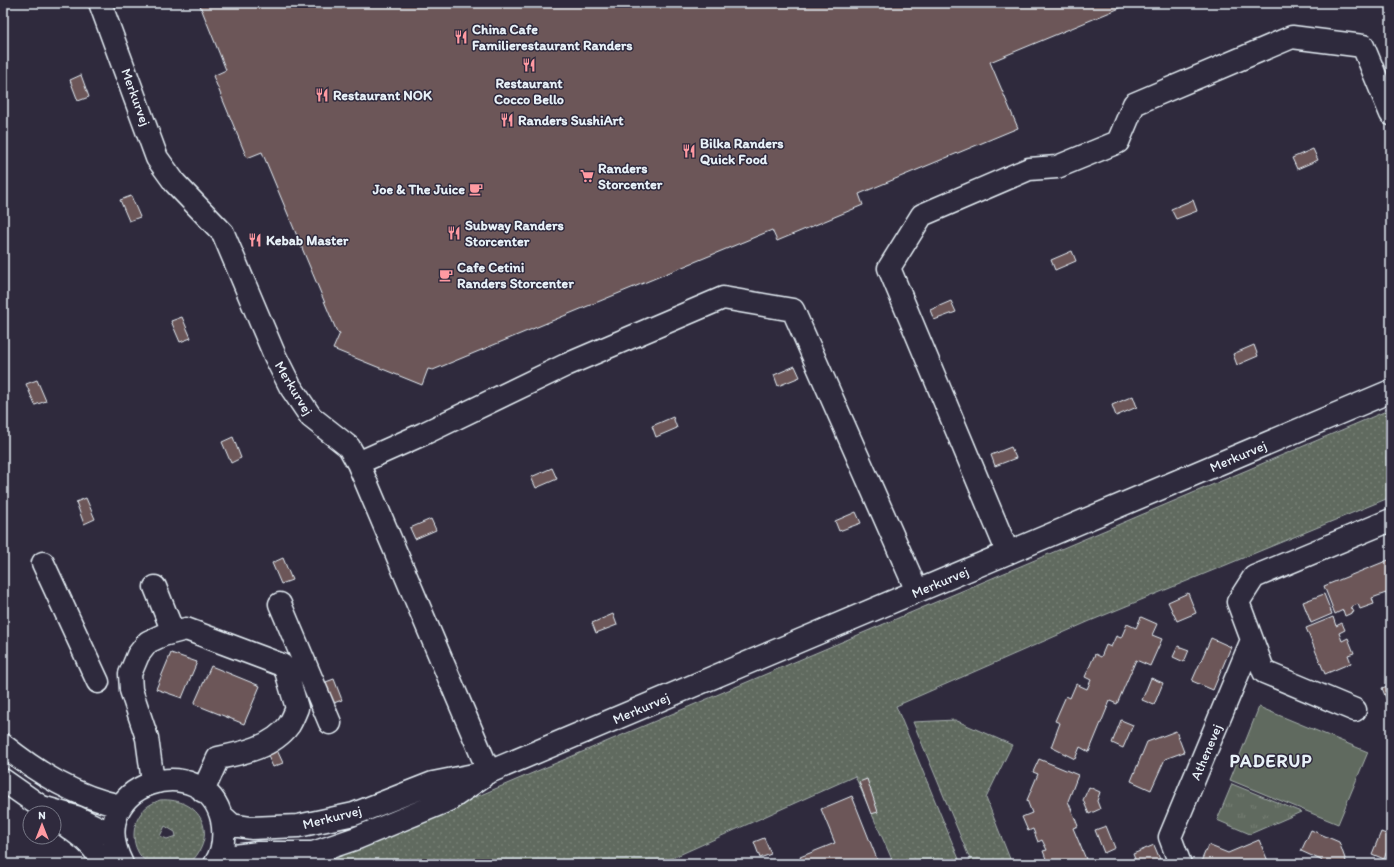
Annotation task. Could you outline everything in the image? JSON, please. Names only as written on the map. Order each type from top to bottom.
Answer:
[{"type":"street","name":"Merkurvej","points":[[100,3],[158,158],[175,183],[223,233],[275,356],[290,386],[311,417],[349,447],[358,463],[489,772]]},
{"type":"street","points":[[1008,553],[889,268],[922,215],[1029,169],[1057,167],[1118,142],[1134,104],[1292,37],[1364,46],[1391,114]]},
{"type":"street","points":[[358,463],[423,434],[566,365],[723,298],[793,310],[917,591]]},
{"type":"street","name":"Merkurvej","points":[[221,815],[232,825],[251,828],[298,826],[354,814],[433,783],[489,772],[1391,391]]},
{"type":"street","points":[[1355,710],[1264,672],[1238,602],[1254,577],[1391,520]]},
{"type":"street","points":[[43,563],[98,682]]},
{"type":"street","points":[[155,587],[173,632]]},
{"type":"street","points":[[280,604],[330,723]]},
{"type":"street","points":[[153,782],[147,738],[131,690],[130,674],[138,655],[148,642],[163,635],[186,629],[282,665],[286,671],[297,708],[289,725],[272,740],[249,752],[218,758],[203,791]]},
{"type":"street","name":"Athenevej","points":[[1180,864],[1170,837],[1252,640]]},
{"type":"street","points":[[3,745],[32,768],[74,792],[106,803],[121,806]]},
{"type":"street","name":"Merkurvej","points":[[217,861],[258,853],[312,853],[357,838],[449,800],[489,772]]},
{"type":"street","points":[[122,864],[114,845],[113,835],[116,815],[121,806],[129,796],[139,788],[153,782],[173,779],[194,785],[203,791],[213,802],[221,815],[224,830],[223,844],[217,861]]},
{"type":"street","points":[[3,780],[38,805]]},
{"type":"street","points":[[62,814],[76,817],[113,835]]},
{"type":"street","points":[[62,822],[86,839],[104,864]]},
{"type":"street","points":[[277,864],[312,853]]},
{"type":"green space","points":[[1391,409],[1391,497],[1090,621],[896,706],[961,864],[894,864],[855,776],[659,864],[318,864]]},
{"type":"green space","points":[[1259,707],[1368,752],[1338,824],[1230,780]]},
{"type":"green space","points":[[955,720],[1012,745],[986,798],[1012,864],[972,864],[913,722]]},
{"type":"green space","points":[[1232,784],[1301,812],[1250,834],[1217,820]]},
{"type":"green space","points":[[160,800],[174,801],[186,805],[195,811],[202,820],[204,830],[203,841],[198,853],[189,864],[150,864],[139,854],[134,840],[135,825],[144,810]],"holes":[[[165,826],[175,832],[176,836],[167,839],[160,836]]]},
{"type":"building","name":"Randers Storcenter","points":[[199,3],[1132,3],[990,62],[1018,128],[859,194],[863,205],[777,241],[772,230],[433,370],[428,369],[422,385],[333,349],[340,333],[337,332],[262,152],[247,158],[213,76],[226,70]]},
{"type":"building","points":[[81,75],[89,97],[78,101],[70,80]]},
{"type":"building","points":[[1313,149],[1318,160],[1297,169],[1292,158]]},
{"type":"building","points":[[131,196],[140,217],[129,221],[120,200]]},
{"type":"building","points":[[1193,200],[1197,211],[1176,219],[1171,209]]},
{"type":"building","points":[[1072,251],[1076,261],[1055,270],[1051,260]]},
{"type":"building","points":[[951,301],[956,312],[934,320],[930,310]]},
{"type":"building","points":[[182,317],[191,338],[180,342],[171,321]]},
{"type":"building","points":[[1254,345],[1258,356],[1237,365],[1233,354]]},
{"type":"building","points":[[795,366],[800,377],[778,386],[774,375]]},
{"type":"building","points":[[37,380],[46,401],[35,405],[26,384]]},
{"type":"building","points":[[1133,396],[1137,407],[1116,416],[1112,405]]},
{"type":"building","points":[[673,417],[677,428],[656,437],[652,426]]},
{"type":"building","points":[[233,437],[241,458],[231,463],[222,442]]},
{"type":"building","points":[[1011,447],[1016,458],[995,466],[991,455]]},
{"type":"building","points":[[552,468],[557,479],[536,488],[531,477]]},
{"type":"building","points":[[86,498],[95,519],[84,524],[76,502]]},
{"type":"building","points":[[856,512],[861,523],[839,531],[835,521]]},
{"type":"building","points":[[431,519],[436,530],[415,539],[410,528]]},
{"type":"building","points":[[283,558],[292,580],[281,584],[272,563]]},
{"type":"building","points":[[1391,559],[1391,597],[1388,598],[1386,593],[1372,598],[1374,604],[1360,609],[1358,604],[1351,607],[1354,612],[1345,616],[1343,610],[1335,614],[1324,586]]},
{"type":"building","points":[[1188,593],[1196,613],[1177,621],[1168,602]]},
{"type":"building","points":[[1324,594],[1332,614],[1311,623],[1303,602]]},
{"type":"building","points":[[613,614],[617,625],[596,633],[592,623]]},
{"type":"building","points":[[1141,617],[1157,624],[1152,635],[1162,639],[1150,666],[1136,660],[1117,704],[1110,701],[1089,752],[1080,747],[1075,759],[1051,747],[1060,723],[1055,721],[1066,696],[1070,698],[1076,684],[1087,689],[1091,680],[1085,677],[1095,654],[1101,657],[1106,645],[1111,647],[1116,636],[1121,638],[1127,624],[1136,628]]},
{"type":"building","points":[[1333,617],[1336,626],[1342,623],[1345,630],[1339,633],[1342,641],[1348,638],[1354,653],[1348,655],[1351,663],[1325,674],[1306,628]]},
{"type":"building","points":[[1211,638],[1231,647],[1213,690],[1192,681]]},
{"type":"building","points":[[1178,646],[1189,650],[1184,662],[1173,657]]},
{"type":"building","points":[[171,653],[197,662],[182,698],[156,689]]},
{"type":"building","points":[[211,666],[260,686],[244,724],[194,704]]},
{"type":"building","points":[[1391,677],[1391,711],[1382,688],[1390,685],[1387,679]]},
{"type":"building","points":[[1151,678],[1163,683],[1154,705],[1142,700]]},
{"type":"building","points":[[334,679],[342,700],[331,704],[323,683]]},
{"type":"building","points":[[1121,720],[1133,725],[1123,748],[1112,743]]},
{"type":"building","points":[[1176,731],[1184,752],[1165,759],[1151,790],[1131,781],[1147,742]]},
{"type":"building","points":[[277,750],[283,763],[273,767],[267,754]]},
{"type":"building","points":[[1039,759],[1078,775],[1068,801],[1078,826],[1073,828],[1088,864],[1048,864],[1043,851],[1047,850],[1042,840],[1038,842],[1033,829],[1028,831],[1022,817],[1032,813],[1027,800],[1038,774],[1033,772]]},
{"type":"building","points":[[867,779],[878,812],[871,814],[859,782]]},
{"type":"building","points":[[1089,787],[1100,792],[1097,801],[1100,809],[1089,814],[1083,800]]},
{"type":"building","points":[[852,796],[879,864],[803,864],[800,857],[835,843],[821,809]]},
{"type":"building","points":[[1106,826],[1115,848],[1104,853],[1095,830]]},
{"type":"building","points":[[1311,830],[1339,842],[1347,864],[1323,864],[1321,860],[1301,851]]},
{"type":"building","points":[[1381,832],[1391,836],[1391,841],[1384,859],[1372,854]]},
{"type":"building","points":[[764,838],[771,854],[760,858],[754,842]]},
{"type":"building","points":[[1259,840],[1268,861],[1261,864],[1200,864],[1208,845],[1228,853]]},
{"type":"building","points":[[1154,845],[1162,864],[1137,864],[1133,854]]},
{"type":"place","name":"China Cafe Familierestaurant Randers","points":[[461,37]]},
{"type":"place","name":"Restaurant Cocco Bello","points":[[529,65]]},
{"type":"place","name":"Restaurant NOK","points":[[322,95]]},
{"type":"place","name":"Randers SushiArt","points":[[507,120]]},
{"type":"place","name":"Bilka Randers Quick Food","points":[[689,151]]},
{"type":"place","name":"Randers Storcenter","points":[[587,176]]},
{"type":"place","name":"Joe & The Juice","points":[[476,189]]},
{"type":"place","name":"Subway Randers Storcenter","points":[[454,233]]},
{"type":"place","name":"Kebab Master","points":[[255,240]]},
{"type":"place","name":"Cafe Cetini Randers Storcenter","points":[[446,275]]},
{"type":"district","name":"PADERUP","points":[[1271,761]]}]
